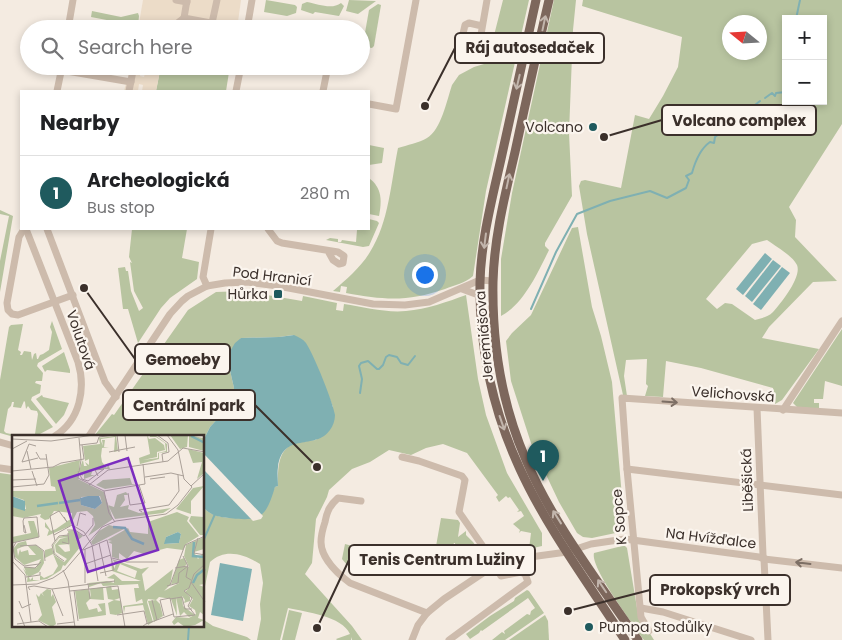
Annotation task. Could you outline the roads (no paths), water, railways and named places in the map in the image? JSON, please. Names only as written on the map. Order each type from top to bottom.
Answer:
[{"type":"main road","name":"Jeremiášova","points":[[536,0],[486,232],[480,280],[480,308],[489,376],[503,424],[520,469],[532,494],[567,552],[625,640]]},
{"type":"main road","name":"Jeremiášova","points":[[549,0],[498,231],[493,281],[493,306],[500,375],[506,404],[526,460],[542,492],[576,548],[638,640]]},
{"type":"street","points":[[70,20],[73,0]]},
{"type":"street","points":[[176,0],[187,1],[185,15],[178,20]]},
{"type":"street","points":[[249,20],[252,0]]},
{"type":"street","points":[[370,104],[396,109],[416,0]]},
{"type":"street","points":[[482,26],[465,25],[460,46],[463,52],[469,54],[477,51],[482,26],[487,0]]},
{"type":"street","points":[[216,20],[218,5]]},
{"type":"street","points":[[185,15],[200,20]]},
{"type":"street","points":[[57,90],[60,75]]},
{"type":"street","points":[[94,75],[127,82]]},
{"type":"street","points":[[129,90],[127,82],[130,75]]},
{"type":"street","points":[[236,90],[239,75]]},
{"type":"street","points":[[323,90],[326,75]]},
{"type":"street","name":"Volutová","points":[[24,230],[19,237],[7,303],[8,310],[12,314],[18,315],[73,295]]},
{"type":"street","name":"Volutová","points":[[25,230],[78,362],[82,385],[81,398],[75,415],[65,428],[56,435]]},
{"type":"street","points":[[47,230],[105,382],[116,397]]},
{"type":"street","points":[[206,286],[204,277],[211,230]]},
{"type":"street","points":[[269,230],[282,243],[328,251]]},
{"type":"street","points":[[480,280],[493,281]]},
{"type":"street","name":"Pod Hranicí","points":[[90,435],[170,314],[182,301],[206,286],[247,282],[373,304],[405,305],[429,302],[480,280]]},
{"type":"street","points":[[462,289],[481,296]]},
{"type":"street","points":[[782,410],[842,321]]},
{"type":"street","name":"Velichovská","points":[[622,398],[842,413]]},
{"type":"street","name":"K Sopce","points":[[622,398],[626,469],[641,617],[649,631]]},
{"type":"street","name":"Liběšická","points":[[756,408],[768,640]]},
{"type":"street","points":[[402,457],[462,476],[464,480],[459,512],[501,576],[521,572],[525,574],[528,582],[449,640]]},
{"type":"street","points":[[626,469],[842,495]]},
{"type":"street","points":[[360,502],[338,498],[327,510],[321,542],[322,550],[341,576],[350,583],[427,613],[418,625],[412,640]]},
{"type":"street","name":"Na Hvížďalce","points":[[427,613],[444,599],[495,565],[508,560],[567,552],[576,548],[625,538],[764,559],[842,568]]},
{"type":"street","points":[[641,608],[663,612],[751,640]]},
{"type":"water","points":[[765,253],[772,259],[743,295],[736,289]]},
{"type":"water","points":[[773,260],[781,266],[752,302],[745,296]]},
{"type":"water","points":[[782,267],[790,273],[761,310],[753,304]]},
{"type":"water","points":[[294,335],[306,343],[334,409],[335,419],[333,425],[324,436],[316,440],[293,445],[286,449],[281,456],[278,467],[278,486],[275,487],[269,505],[261,515],[255,518],[240,519],[213,514],[205,509],[205,437],[210,427],[232,403],[234,388],[229,366],[229,353],[235,343],[241,338]]},
{"type":"water","points":[[220,563],[252,569],[243,621],[211,615]]},
{"type":"waterway","points":[[797,15],[800,0]]},
{"type":"waterway","points":[[765,98],[772,93],[775,96],[776,93],[782,92]]},
{"type":"waterway","points":[[531,309],[556,252],[577,214],[610,201],[650,191],[667,198],[686,188],[689,180],[686,176],[692,173],[696,160],[703,148],[710,142],[714,143],[715,137],[719,134],[720,125],[724,124],[726,117],[733,117],[737,113],[739,115],[745,112],[749,106],[755,105],[760,101]]},
{"type":"waterway","points":[[360,393],[362,379],[359,366],[361,363],[368,361],[379,369],[389,355],[397,357],[401,363],[408,365],[415,356]]},
{"type":"waterway","points":[[205,537],[215,514]]},
{"type":"waterway","points":[[188,640],[189,628]]},
{"type":"place","name":"Ráj autosedaček","points":[[425,106]]},
{"type":"place","name":"Volcano","points":[[593,127]]},
{"type":"place","name":"Volcano complex","points":[[604,137]]},
{"type":"place","name":"Gemoeby","points":[[84,288]]},
{"type":"place","name":"Hůrka","points":[[278,294]]},
{"type":"place","name":"Centrální park","points":[[317,467]]},
{"type":"place","name":"Archeologická","points":[[543,481]]},
{"type":"place","name":"Prokopský vrch","points":[[568,611]]},
{"type":"place","name":"Pumpa Stodůlky","points":[[589,627]]},
{"type":"place","name":"Tenis Centrum Lužiny","points":[[317,628]]}]
